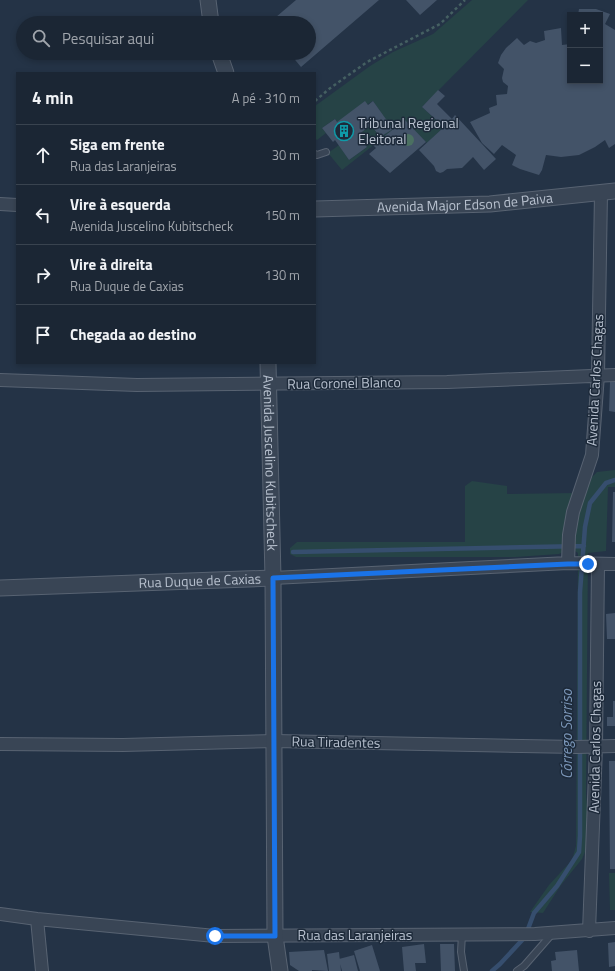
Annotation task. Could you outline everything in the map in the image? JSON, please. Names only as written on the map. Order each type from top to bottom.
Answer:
[{"type":"street","points":[[208,0],[210,16]]},
{"type":"street","points":[[221,60],[226,72]]},
{"type":"street","name":"Avenida Major Edson de Paiva","points":[[316,208],[490,204],[608,192]]},
{"type":"street","name":"Avenida Carlos Chagas","points":[[589,931],[583,564],[569,535],[573,512],[592,455],[608,192]]},
{"type":"street","points":[[0,204],[16,205]]},
{"type":"street","name":"Avenida Juscelino Kubitscheck","points":[[268,364],[275,741],[275,936],[280,971]]},
{"type":"street","name":"Rua Coronel Blanco","points":[[0,380],[137,385],[268,384],[447,382],[615,375]]},
{"type":"street","name":"Rua Duque de Caxias","points":[[0,588],[273,578],[583,564],[615,564]]},
{"type":"street","name":"Rua Tiradentes","points":[[0,744],[123,745],[275,741],[586,747],[615,746]]},
{"type":"street","name":"Rua das Laranjeiras","points":[[0,914],[37,919],[215,936],[517,933],[552,934],[615,928]]},
{"type":"street","points":[[37,919],[42,971]]},
{"type":"lane","points":[[316,154],[326,152]]},
{"type":"lane","points":[[462,934],[461,952],[464,971]]},
{"type":"lane","points":[[517,971],[524,966],[552,934]]},
{"type":"path","points":[[316,100],[367,62],[440,24],[465,0]]},
{"type":"green space","points":[[472,0],[528,0],[422,107],[444,127],[427,143],[404,121],[342,170],[328,153],[339,145],[349,160],[367,147],[358,135],[371,125],[380,137],[392,129],[373,101],[337,122],[335,119],[322,128],[326,133],[317,140],[316,105],[370,66],[393,52],[433,34]]},
{"type":"green space","points":[[615,470],[615,487],[608,487],[606,551],[588,553],[586,793],[589,833],[588,845],[582,859],[561,885],[543,913],[530,912],[549,885],[572,860],[576,846],[578,553],[575,551],[573,544],[578,513],[592,477],[597,472]]},
{"type":"green space","points":[[472,481],[507,486],[507,494],[575,493],[564,525],[565,536],[563,552],[559,554],[516,557],[296,557],[290,554],[290,548],[297,542],[465,542],[465,486]]},
{"type":"green space","points":[[609,873],[615,873],[615,910],[610,910]]},
{"type":"building","points":[[296,0],[379,0],[316,54],[316,16],[277,16]]},
{"type":"building","points":[[406,0],[437,0],[420,15]]},
{"type":"building","points":[[579,9],[596,9],[610,14],[605,24],[615,30],[615,144],[609,148],[605,140],[579,155],[561,157],[546,155],[539,175],[512,165],[516,155],[502,145],[494,154],[482,143],[470,122],[490,113],[489,108],[497,105],[496,95],[507,94],[508,86],[503,82],[502,78],[504,69],[498,63],[506,48],[517,38],[524,45],[530,41],[536,43],[545,40],[544,31],[561,28],[562,45],[567,44],[567,84],[603,84],[603,12],[578,12]]},
{"type":"building","points":[[295,60],[309,60],[301,67]]},
{"type":"building","points":[[438,90],[445,96],[437,104],[452,119],[455,115],[496,159],[484,170],[473,157],[462,168],[447,169],[440,173],[436,171],[434,166],[419,150],[444,127],[422,107]]},
{"type":"building","name":"Tribunal Regional Eleitoral","points":[[365,101],[368,105],[373,101],[393,129],[380,137],[371,125],[358,135],[367,147],[349,160],[335,140],[333,142],[322,128],[335,119],[337,122]]},
{"type":"building","points":[[405,120],[426,142],[390,173],[369,154],[376,148],[373,145]]},
{"type":"building","points":[[610,382],[615,382],[615,412],[609,411]]},
{"type":"building","points":[[613,492],[615,492],[615,542],[612,542]]},
{"type":"building","points":[[615,613],[615,639],[607,639],[606,614]]},
{"type":"building","points":[[613,701],[615,701],[615,726],[607,726],[607,717],[613,717]]},
{"type":"building","points":[[609,761],[615,761],[615,869],[610,869]]},
{"type":"building","points":[[615,942],[615,966],[609,967],[608,943]]},
{"type":"building","points":[[424,944],[426,963],[415,963],[416,971],[404,971],[402,947]]},
{"type":"building","points":[[440,944],[454,944],[455,971],[441,971]]},
{"type":"building","points":[[372,945],[380,971],[360,971],[354,951]]},
{"type":"building","points":[[324,950],[328,971],[299,971],[290,965],[289,952]]},
{"type":"building","points":[[577,950],[579,971],[552,971],[551,961],[556,960],[555,952]]},
{"type":"building","points":[[339,952],[341,971],[329,971],[327,954]]},
{"type":"building","points":[[354,955],[358,971],[342,971],[339,959]]},
{"type":"waterway","name":"Córrego Sorriso","points":[[492,971],[525,937],[534,913],[557,886],[579,852],[580,592],[585,527],[590,503],[606,483],[615,480]]},
{"type":"waterway","points":[[293,552],[584,546]]},
{"type":"place","name":"Tribunal Regional Eleitoral","points":[[344,131]]},
{"type":"route","points":[[215,936],[275,936],[273,578],[588,564]]}]
